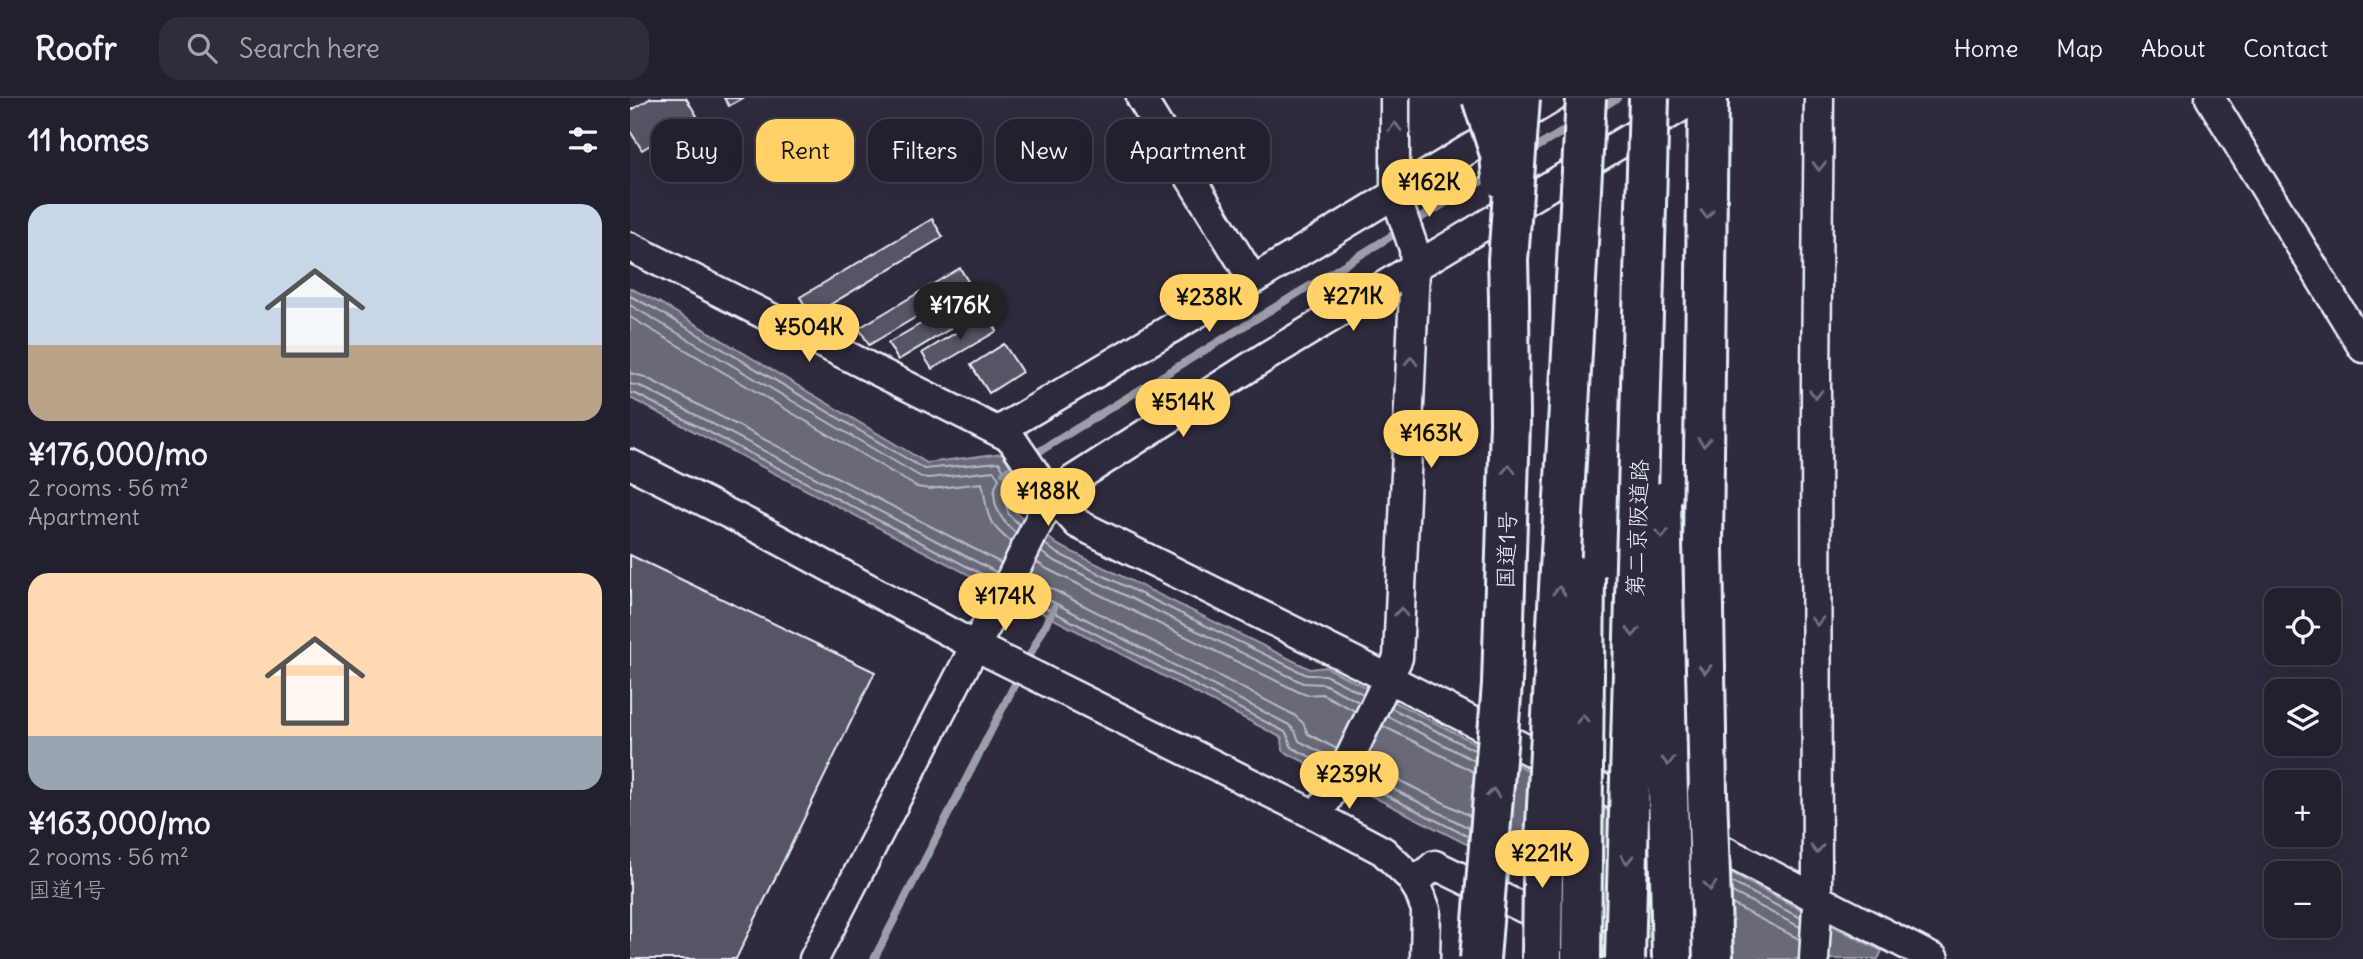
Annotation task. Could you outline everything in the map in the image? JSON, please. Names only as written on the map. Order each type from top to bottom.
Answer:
[{"type":"highway","points":[[1482,98],[1500,154],[1508,260]]},
{"type":"highway","name":"国道1号","points":[[1480,959],[1502,684],[1510,423],[1508,260],[1520,98]]},
{"type":"highway","points":[[1542,959],[1543,879],[1587,98]]},
{"type":"highway","points":[[1581,959],[1587,98]]},
{"type":"highway","points":[[1650,98],[1672,958]]},
{"type":"highway","name":"第二京阪道路","points":[[1626,959],[1650,98]]},
{"type":"highway","points":[[1708,98],[1703,534],[1713,959]]},
{"type":"street","points":[[1141,98],[1253,280]]},
{"type":"street","points":[[1317,816],[1339,780],[1398,658],[1414,258],[1396,200],[1395,98]]},
{"type":"street","points":[[1004,435],[1253,280],[1396,200],[1553,98]]},
{"type":"street","points":[[814,959],[996,610],[1046,501],[1073,480],[1414,258],[1696,98]]},
{"type":"street","points":[[1814,959],[1817,902],[1816,361],[1819,98]]},
{"type":"street","points":[[2210,98],[2363,348]]},
{"type":"street","points":[[630,247],[1004,435],[1046,501],[1078,524],[1817,902],[1934,959]]},
{"type":"street","points":[[630,464],[761,530],[975,646],[1382,851],[1414,883],[1426,910],[1425,959]]},
{"type":"street","points":[[1414,883],[1435,865],[1626,959]]},
{"type":"water","points":[[630,288],[660,303],[927,463],[1002,453],[1020,482],[1009,493],[1015,512],[1058,545],[1310,669],[1326,667],[1882,951],[1878,959],[1693,959],[1283,751],[1282,738],[630,398]]},
{"type":"building","points":[[651,98],[686,98],[697,116],[692,119],[651,119],[651,144],[642,150],[630,131],[630,111]]},
{"type":"building","points":[[724,98],[743,98],[729,106]]},
{"type":"building","points":[[932,219],[943,237],[811,316],[800,297]]},
{"type":"building","points":[[960,268],[970,285],[869,345],[859,328]]},
{"type":"building","points":[[975,292],[985,308],[898,360],[888,343]]},
{"type":"building","points":[[987,314],[997,331],[932,369],[922,353]]},
{"type":"building","points":[[1004,344],[1022,372],[989,393],[971,365]]},
{"type":"building","points":[[630,555],[875,672],[736,959],[630,959]]},
{"type":"waterway","points":[[1598,110],[1617,98]]},
{"type":"waterway","points":[[1529,152],[1572,126]]},
{"type":"waterway","points":[[1004,473],[1491,175]]},
{"type":"waterway","points":[[874,959],[1054,608]]}]
